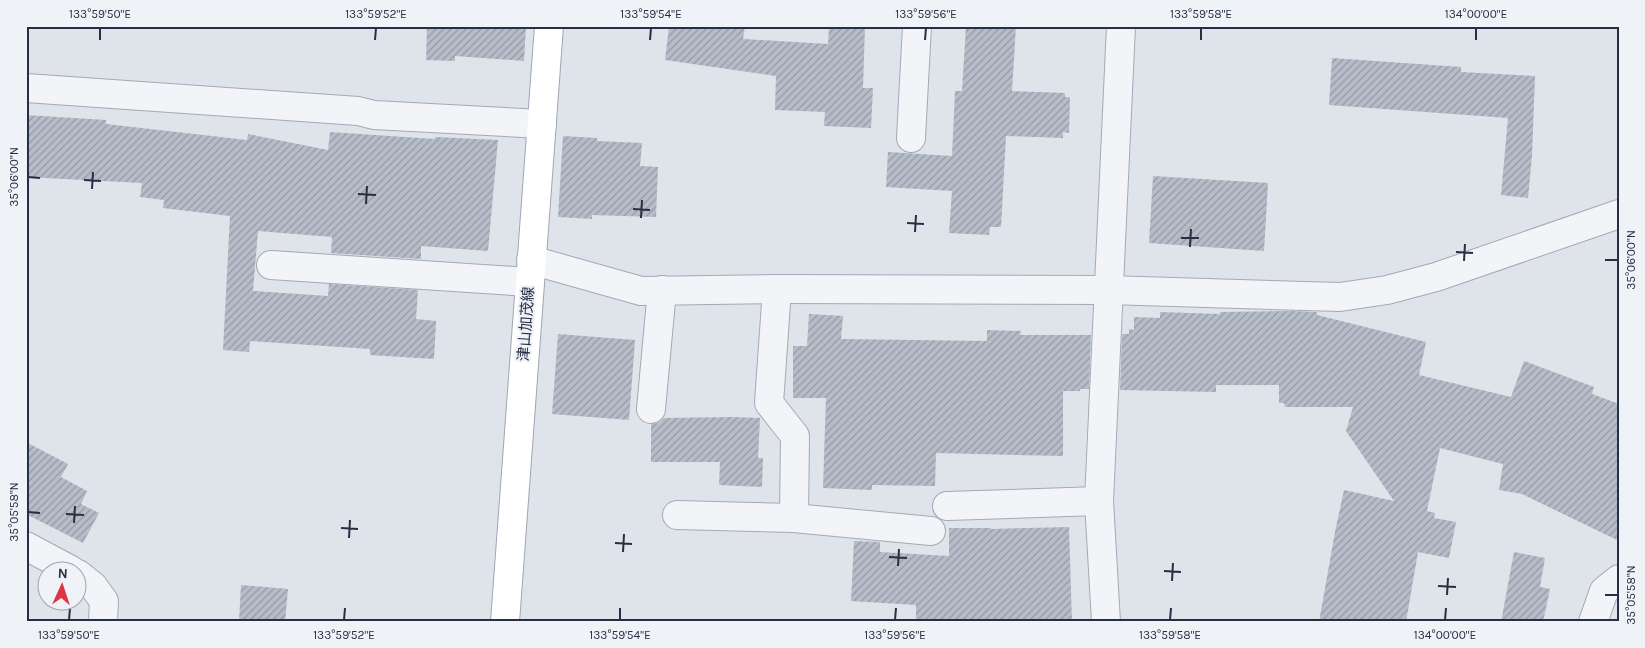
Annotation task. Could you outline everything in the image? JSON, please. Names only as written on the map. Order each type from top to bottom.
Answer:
[{"type":"main road","name":"津山加茂線","points":[[505,622],[549,26]]},
{"type":"street","points":[[911,138],[917,26]]},
{"type":"street","points":[[1106,622],[1099,501],[1121,26]]},
{"type":"street","points":[[26,88],[358,111],[374,115],[542,124]]},
{"type":"street","points":[[271,264],[530,271],[641,291],[777,289],[1108,290],[1340,297],[1387,290],[1436,277],[1619,214]]},
{"type":"street","points":[[777,289],[769,403],[795,436],[794,518]]},
{"type":"street","points":[[651,409],[662,290]]},
{"type":"street","points":[[946,506],[1099,501]]},
{"type":"street","points":[[676,516],[794,518],[931,531]]},
{"type":"street","points":[[26,546],[52,560]]},
{"type":"street","points":[[1593,622],[1604,591],[1619,579]]},
{"type":"street","points":[[88,582],[104,601],[103,622]]},
{"type":"building","points":[[427,26],[526,26],[524,61],[455,56],[455,61],[426,60]]},
{"type":"building","points":[[669,26],[745,26],[743,39],[828,44],[829,26],[865,26],[863,88],[873,88],[871,128],[824,126],[825,112],[775,110],[776,76],[665,60]]},
{"type":"building","points":[[966,26],[1016,26],[1012,91],[1065,93],[1065,97],[1070,97],[1069,133],[1063,132],[1063,138],[1006,136],[1001,227],[990,227],[989,235],[949,233],[952,191],[886,187],[888,152],[952,156],[955,91],[962,91]]},
{"type":"building","points":[[1332,58],[1461,67],[1461,72],[1535,76],[1532,156],[1528,198],[1501,195],[1508,118],[1329,105]]},
{"type":"building","points":[[26,115],[106,120],[106,124],[247,140],[248,134],[328,150],[330,132],[435,139],[435,137],[498,140],[488,251],[421,246],[421,259],[331,253],[332,237],[258,231],[253,291],[328,296],[329,284],[418,290],[416,319],[436,321],[434,359],[370,355],[370,349],[250,341],[249,352],[223,350],[230,216],[163,208],[164,200],[140,197],[142,183],[26,177]]},
{"type":"building","points":[[563,136],[597,138],[597,141],[642,143],[640,166],[658,167],[656,217],[592,215],[592,219],[558,217]]},
{"type":"building","points":[[1153,176],[1268,183],[1264,251],[1149,243]]},
{"type":"building","points":[[1160,312],[1220,314],[1220,312],[1317,312],[1317,315],[1426,342],[1419,375],[1511,397],[1524,361],[1594,387],[1592,394],[1619,404],[1619,541],[1522,494],[1499,490],[1503,464],[1440,448],[1427,511],[1435,513],[1434,518],[1456,522],[1449,558],[1418,552],[1406,622],[1319,622],[1344,490],[1394,501],[1346,431],[1353,407],[1285,407],[1284,403],[1279,403],[1279,385],[1216,385],[1216,392],[1120,390],[1122,334],[1129,334],[1129,329],[1134,330],[1134,317],[1160,318]]},
{"type":"building","points":[[809,314],[843,316],[841,339],[987,341],[987,330],[1021,331],[1020,335],[1091,335],[1089,389],[1063,391],[1063,456],[936,453],[935,486],[872,485],[872,490],[823,488],[826,398],[793,398],[793,346],[807,346]]},
{"type":"building","points":[[558,334],[635,340],[629,420],[552,414]]},
{"type":"building","points":[[664,418],[760,418],[758,458],[763,458],[762,487],[719,485],[720,462],[651,462],[651,424],[658,423]]},
{"type":"building","points":[[26,442],[68,464],[61,477],[87,491],[81,504],[99,513],[83,543],[26,514]]},
{"type":"building","points":[[1069,527],[1072,622],[916,622],[916,605],[851,601],[854,541],[880,542],[880,552],[949,556],[949,528]]},
{"type":"building","points":[[1514,552],[1545,558],[1540,587],[1550,589],[1543,622],[1501,622]]},
{"type":"building","points":[[241,585],[288,589],[285,622],[239,622]]}]
